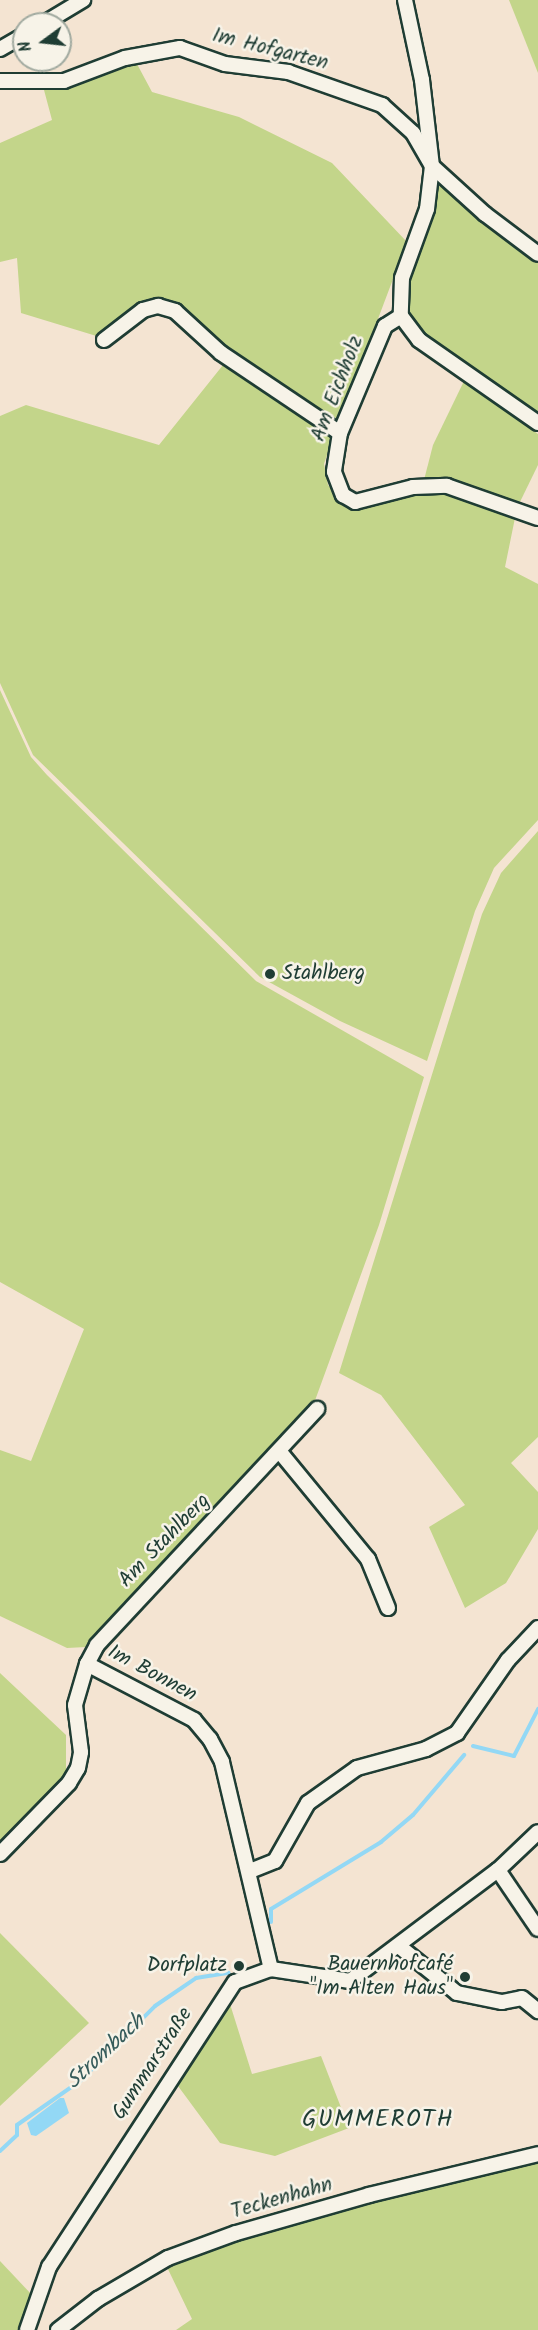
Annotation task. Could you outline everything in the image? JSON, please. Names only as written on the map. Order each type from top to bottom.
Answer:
[{"type":"street","points":[[63,12],[83,0]]},
{"type":"street","points":[[405,0],[422,80],[432,166],[427,209],[402,278],[401,316],[418,340],[538,423]]},
{"type":"street","name":"Im Hofgarten","points":[[0,81],[64,81],[124,58],[180,48],[225,64],[288,72],[382,105],[413,133],[432,166],[485,214],[538,254]]},
{"type":"street","points":[[104,340],[144,310],[158,306],[175,310],[221,353],[340,433]]},
{"type":"street","name":"Am Eichholz","points":[[401,316],[385,326],[340,433],[335,456],[336,483],[343,495],[356,502],[413,487],[447,486],[538,518]]},
{"type":"street","name":"Am Stahlberg","points":[[87,1664],[97,1645],[151,1585],[280,1452],[317,1409]]},
{"type":"street","points":[[280,1452],[368,1559],[388,1608]]},
{"type":"street","points":[[250,1871],[275,1861],[308,1803],[357,1768],[426,1749],[457,1732],[508,1660],[538,1628]]},
{"type":"street","name":"Im Bonnen","points":[[0,1854],[69,1783],[78,1768],[81,1752],[75,1706],[87,1664],[194,1720],[210,1738],[222,1762],[250,1871],[271,1969]]},
{"type":"street","name":"Gummarstraße","points":[[27,2330],[50,2267],[222,1996],[249,1974],[271,1969],[350,1981],[400,1947],[498,1870],[538,1832]]},
{"type":"street","points":[[498,1870],[538,1929]]},
{"type":"street","points":[[400,1947],[458,1993],[473,1999],[522,1998],[538,2011]]},
{"type":"street","name":"Teckenhahn","points":[[58,2330],[98,2299],[168,2258],[224,2238],[369,2195],[538,2154]]},
{"type":"green space","points":[[509,0],[538,0],[538,73]]},
{"type":"green space","points":[[137,64],[152,92],[239,117],[332,163],[407,242],[344,409],[334,421],[262,381],[157,304],[103,338],[21,313],[17,258],[0,262],[0,143],[52,120],[44,90]]},
{"type":"green space","points":[[443,184],[538,261],[538,416],[418,333],[410,316],[406,303],[410,274],[435,189]]},
{"type":"green space","points":[[227,360],[327,429],[332,440],[324,464],[328,485],[340,500],[353,506],[372,505],[414,492],[445,490],[516,513],[505,567],[538,584],[538,820],[494,868],[475,911],[427,1061],[340,1021],[260,977],[33,755],[0,683],[0,416],[26,405],[159,445]]},
{"type":"green space","points":[[464,381],[538,434],[538,465],[517,508],[424,480],[433,445]]},
{"type":"green space","points":[[0,690],[31,757],[256,981],[424,1077],[379,1225],[313,1406],[86,1647],[67,1648],[0,1616],[0,1450],[31,1461],[84,1329],[0,1282]]},
{"type":"green space","points":[[538,831],[538,1437],[511,1463],[538,1492],[538,1529],[506,1583],[465,1608],[429,1527],[465,1505],[381,1395],[339,1373],[482,914],[501,873]]},
{"type":"green space","points":[[0,1673],[66,1735],[66,1776],[0,1847]]},
{"type":"green space","points":[[0,1933],[89,2023],[0,2106]]},
{"type":"green space","points":[[230,2004],[252,2074],[321,2056],[349,2128],[275,2156],[220,2143],[178,2086]]},
{"type":"green space","points":[[538,2158],[538,2330],[176,2330],[192,2319],[166,2265],[237,2237]]},
{"type":"green space","points":[[0,2261],[32,2295],[18,2330],[0,2330]]},
{"type":"water","points":[[60,2098],[64,2098],[69,2113],[36,2136],[31,2135],[27,2123]]},
{"type":"waterway","name":"Strombach","points":[[473,1746],[514,1756],[538,1709]]},
{"type":"waterway","name":"Strombach","points":[[271,1922],[271,1909],[381,1842],[413,1815],[464,1755]]},
{"type":"waterway","name":"Strombach","points":[[0,2151],[17,2135],[17,2125],[80,2081],[155,2006],[196,1978],[229,1973]]},
{"type":"place","name":"Stahlberg","points":[[270,974]]},
{"type":"place","name":"Dorfplatz","points":[[239,1966]]},
{"type":"place","name":"Bauernhofcafé \"Im Alten Haus\"","points":[[465,1977]]},
{"type":"district","name":"GUMMEROTH","points":[[378,2120]]}]
